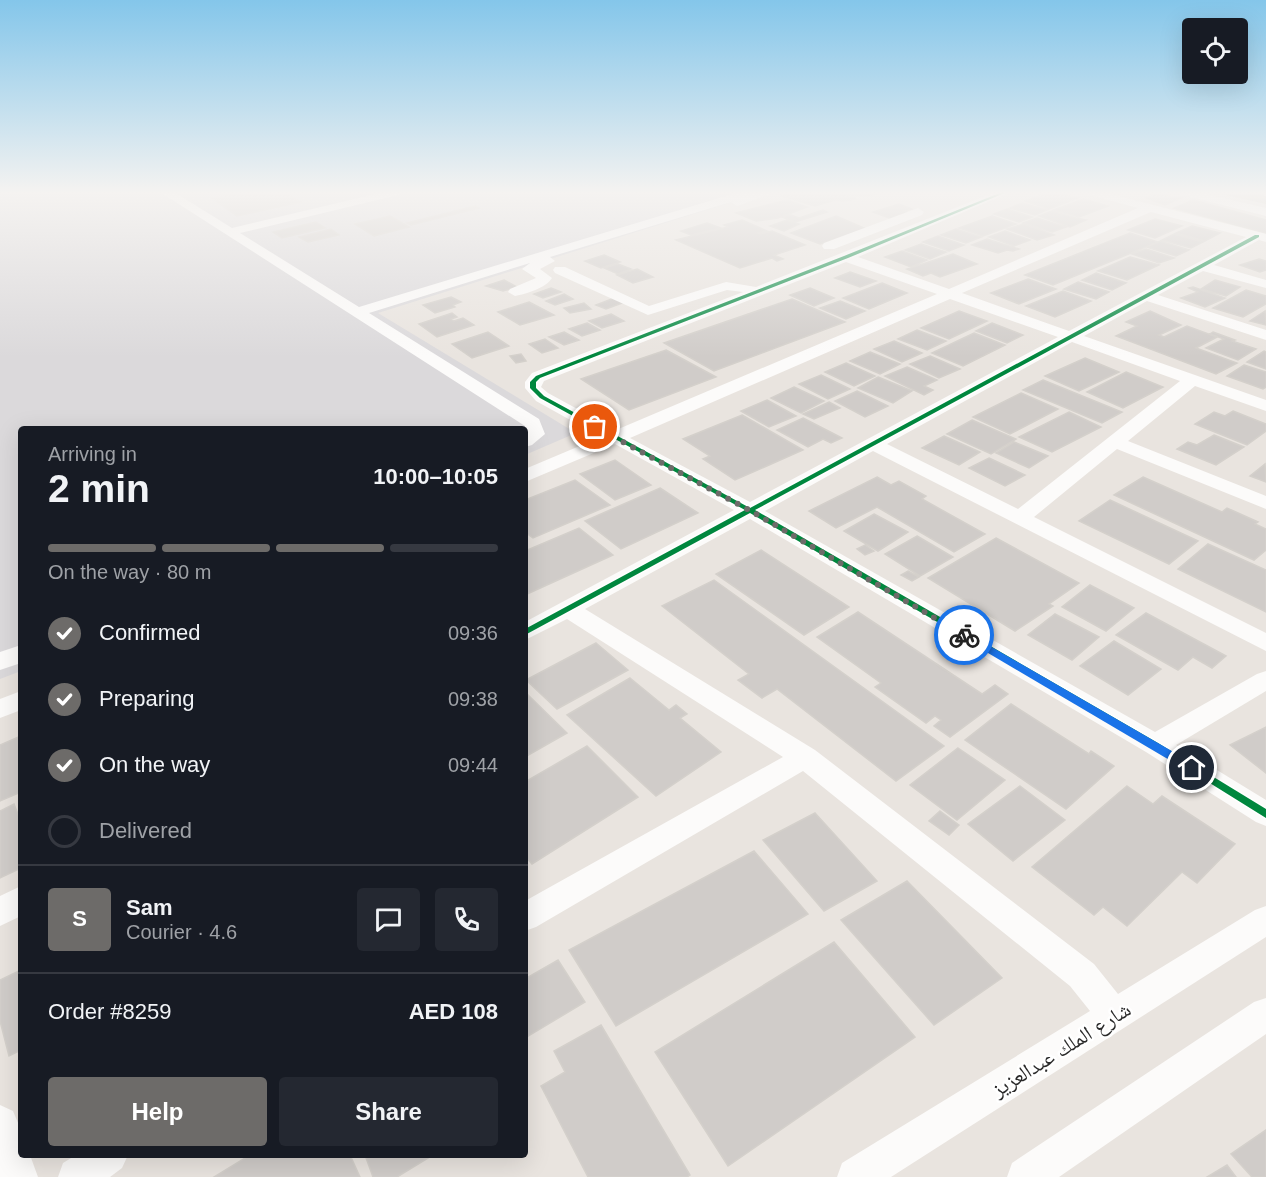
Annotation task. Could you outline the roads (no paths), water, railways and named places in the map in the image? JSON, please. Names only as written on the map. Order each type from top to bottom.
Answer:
[{"type":"street","points":[[254,247],[533,423],[536,434],[528,439]]},
{"type":"street","points":[[357,312],[571,247]]},
{"type":"street","points":[[514,292],[544,280],[545,278],[529,268],[532,266],[593,247]]},
{"type":"street","points":[[873,247],[538,376],[533,382],[533,388],[542,397],[751,511],[1155,745],[1266,814]]},
{"type":"street","points":[[528,475],[1056,247]]},
{"type":"street","points":[[528,630],[751,511],[1068,336],[1241,247]]},
{"type":"street","points":[[846,258],[1266,406]]},
{"type":"street","points":[[1202,266],[1266,284]]},
{"type":"street","points":[[560,270],[648,311],[726,286],[741,287],[756,292]]},
{"type":"street","points":[[1145,296],[1266,335]]},
{"type":"street","points":[[1020,518],[1192,380]]},
{"type":"street","points":[[1115,442],[1266,503]]},
{"type":"street","points":[[873,444],[1266,643]]},
{"type":"street","points":[[567,609],[805,758],[1082,975],[1114,1016]]},
{"type":"street","points":[[0,662],[18,654]]},
{"type":"street","points":[[1155,745],[1266,680]]},
{"type":"street","points":[[0,709],[18,701]]},
{"type":"street","points":[[528,915],[805,758]]},
{"type":"street","points":[[0,912],[18,902]]},
{"type":"street","name":"شارع الملك عبدالعزيز","points":[[856,1177],[1266,920]]},
{"type":"street","points":[[1026,1177],[1266,1014]]},
{"type":"street","points":[[0,1124],[19,1177]]},
{"type":"street","points":[[77,1177],[106,1158]]}]
